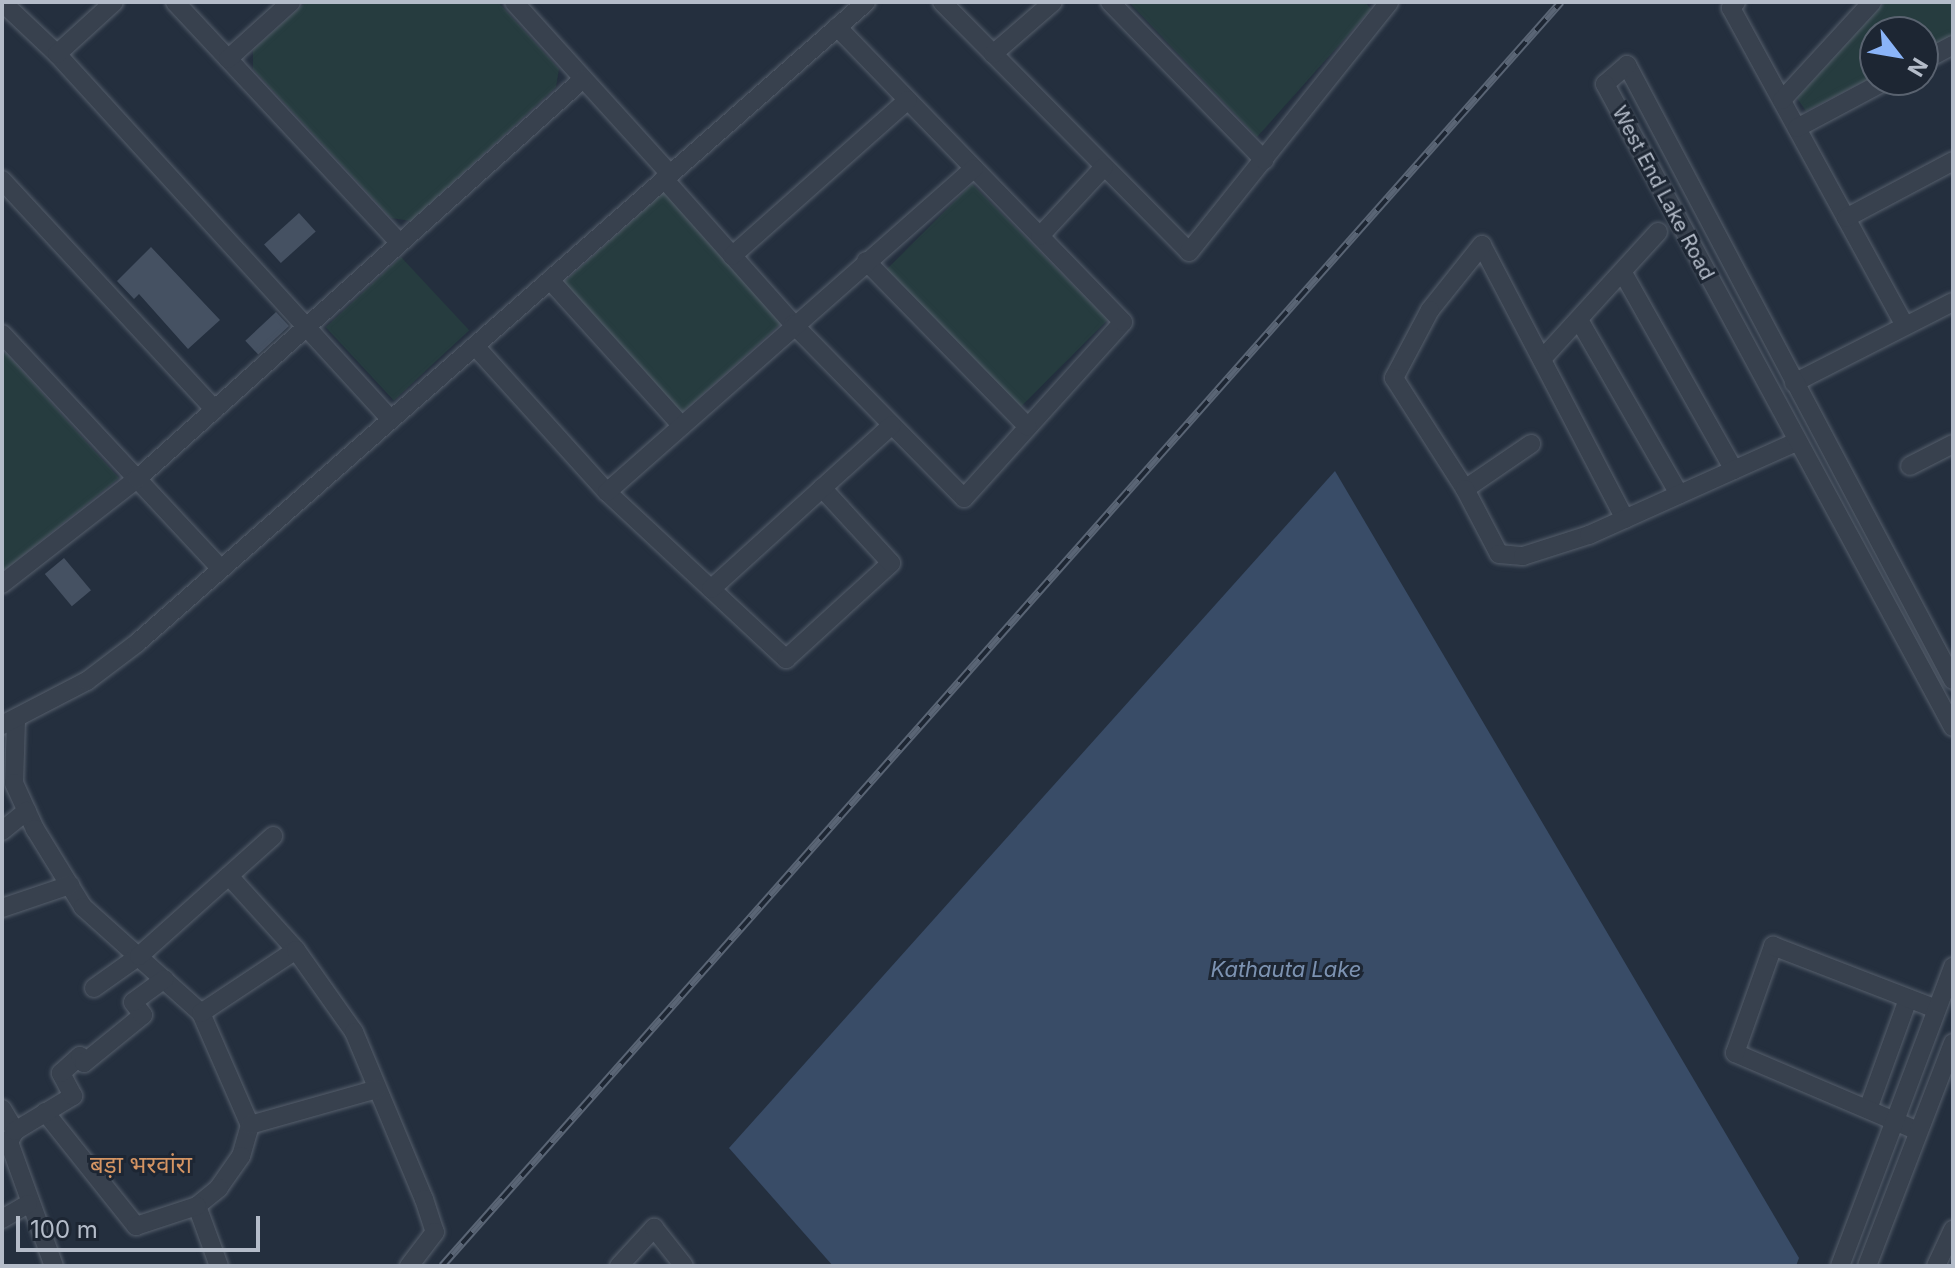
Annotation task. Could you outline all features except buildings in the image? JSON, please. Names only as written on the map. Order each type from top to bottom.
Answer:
[{"type":"street","points":[[2,2],[57,54],[391,420]]},
{"type":"street","points":[[57,54],[114,2]]},
{"type":"street","points":[[175,2],[399,242]]},
{"type":"street","points":[[228,59],[291,2]]},
{"type":"street","points":[[514,2],[793,324],[964,498],[1123,322],[837,27]]},
{"type":"street","points":[[45,1112],[136,1226],[197,1206],[219,1188],[241,1156],[250,1125],[201,1013],[83,907],[14,783],[9,722],[87,681],[221,569],[866,2]]},
{"type":"street","points":[[942,2],[1189,252],[1384,4]]},
{"type":"street","points":[[993,54],[1053,2]]},
{"type":"street","points":[[1110,2],[1264,160]]},
{"type":"street","points":[[1736,2],[1731,8],[1905,326]]},
{"type":"street","points":[[1782,100],[1872,2]]},
{"type":"street","name":"West End Lake Road","points":[[1952,675],[1627,65],[1605,84],[1796,442],[1953,727]]},
{"type":"street","points":[[2,584],[137,479],[583,79]]},
{"type":"street","points":[[1797,128],[1859,95]]},
{"type":"street","points":[[732,256],[908,100]]},
{"type":"street","points":[[1846,218],[1953,161]]},
{"type":"street","points":[[1040,236],[1104,167]]},
{"type":"street","points":[[607,492],[793,324],[974,169]]},
{"type":"street","points":[[2,180],[215,410]]},
{"type":"street","points":[[1542,359],[1658,232]]},
{"type":"street","points":[[1625,519],[1482,245],[1430,310],[1394,378],[1465,489],[1499,554],[1523,556],[1625,519],[1796,442]]},
{"type":"street","points":[[866,261],[1027,426]]},
{"type":"street","points":[[1623,273],[1734,470]]},
{"type":"street","points":[[550,280],[681,425]]},
{"type":"street","points":[[1794,383],[1953,302]]},
{"type":"street","points":[[1579,320],[1679,494]]},
{"type":"street","points":[[2,334],[221,569]]},
{"type":"street","points":[[475,346],[607,492],[786,659],[891,563],[822,488]]},
{"type":"street","points":[[711,589],[892,425]]},
{"type":"street","points":[[1465,489],[1531,444]]},
{"type":"street","points":[[1910,466],[1953,444]]},
{"type":"street","points":[[2,831],[27,811]]},
{"type":"street","points":[[94,988],[139,956],[273,836]]},
{"type":"street","points":[[229,876],[296,950],[354,1032],[435,1232],[409,1266]]},
{"type":"street","points":[[2,908],[70,885]]},
{"type":"street","points":[[1918,1131],[1735,1053],[1773,946],[1936,1009]]},
{"type":"street","points":[[201,1013],[296,950]]},
{"type":"street","points":[[1840,1266],[1953,967]]},
{"type":"street","points":[[54,1266],[28,1204],[9,1142],[15,1131],[73,1096],[61,1073],[80,1056],[84,1063],[143,1015],[133,1002],[165,979]]},
{"type":"street","points":[[1868,1109],[1908,999]]},
{"type":"street","points":[[1867,1266],[1953,1043]]},
{"type":"street","points":[[250,1125],[377,1089]]},
{"type":"street","points":[[2,1109],[15,1131]]},
{"type":"street","points":[[2,1219],[28,1204]]},
{"type":"street","points":[[197,1206],[219,1266]]},
{"type":"street","points":[[619,1266],[654,1228],[684,1266]]},
{"type":"street","points":[[1936,1266],[1953,1230]]},
{"type":"green space","points":[[306,2],[498,2],[559,69],[556,87],[411,221],[391,218],[253,69],[253,50]]},
{"type":"green space","points":[[1129,2],[1365,2],[1371,9],[1257,137]]},
{"type":"green space","points":[[1885,2],[1953,2],[1953,37],[1939,44],[1939,16],[1872,16]]},
{"type":"green space","points":[[1859,30],[1859,84],[1806,111],[1797,98]]},
{"type":"green space","points":[[972,184],[1108,320],[1021,407],[885,271]]},
{"type":"green space","points":[[664,192],[782,323],[681,413],[564,282]]},
{"type":"green space","points":[[401,257],[469,330],[394,400],[326,327]]},
{"type":"green space","points":[[5,352],[119,478],[2,572],[2,366]]},
{"type":"water","name":"Kathauta Lake","points":[[1335,471],[1799,1258],[1796,1266],[833,1266],[729,1148]]},
{"type":"railway","points":[[442,1266],[1561,2]]},
{"type":"district","name":"बड़ा भरवांरा","points":[[141,1165]]}]
